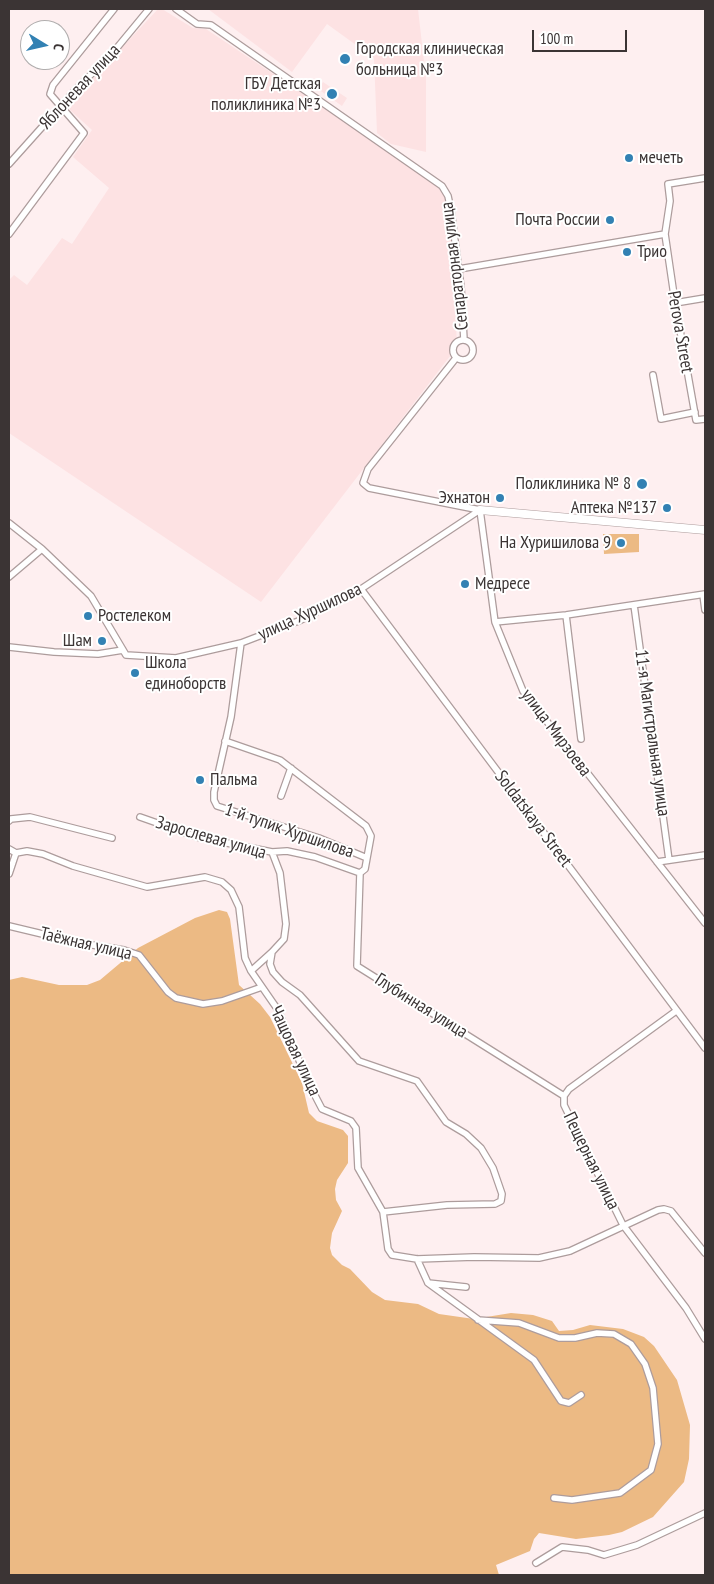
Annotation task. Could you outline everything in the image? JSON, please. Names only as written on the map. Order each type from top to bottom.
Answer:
[{"type":"street","points":[[9,234],[84,133],[50,94],[53,85],[114,9]]},
{"type":"street","name":"Яблоневая улица","points":[[9,164],[111,55],[150,9]]},
{"type":"street","name":"Сепараторная улица","points":[[176,9],[197,24],[212,25],[442,186],[450,203],[459,269],[464,340]]},
{"type":"street","name":"Perova Street","points":[[694,412],[665,234],[670,200],[668,184],[705,178]]},
{"type":"street","points":[[459,269],[665,234]]},
{"type":"street","points":[[675,304],[705,298]]},
{"type":"street","points":[[464,340],[472,348],[472,356],[465,360],[456,358],[453,348],[457,342],[464,340]]},
{"type":"street","points":[[456,358],[368,469],[363,483],[369,488],[480,510],[705,530]]},
{"type":"street","points":[[653,375],[661,419],[694,412],[696,420],[705,419]]},
{"type":"street","name":"улица Хуршилова","points":[[123,650],[126,655],[176,658],[241,643],[301,620],[361,589],[480,510]]},
{"type":"street","name":"улица Мирзоева","points":[[480,510],[495,622],[523,691],[705,923]]},
{"type":"street","points":[[9,524],[42,549],[91,596],[123,650],[81,653],[9,647]]},
{"type":"street","points":[[9,577],[42,549]]},
{"type":"street","name":"Soldatskaya Street","points":[[361,589],[705,1048]]},
{"type":"street","points":[[495,622],[566,615],[704,594],[705,610]]},
{"type":"street","name":"11-я Магистральная улица","points":[[634,605],[669,860]]},
{"type":"street","points":[[566,615],[581,739]]},
{"type":"street","name":"1-й тупик Хуршилова","points":[[241,643],[231,717],[214,792],[214,800],[217,806],[319,838],[368,858]]},
{"type":"street","name":"1-й тупик Хуршилова","points":[[225,741],[280,760],[370,831],[368,858],[365,869],[360,873],[315,857],[287,852],[272,852]]},
{"type":"street","points":[[281,796],[291,768]]},
{"type":"street","points":[[9,821],[11,819],[30,817],[112,838]]},
{"type":"street","name":"Зарослевая улица","points":[[140,817],[197,837],[272,852],[280,873],[286,932],[284,939],[251,971]]},
{"type":"street","points":[[9,850],[16,853],[9,874]]},
{"type":"street","name":"Чащовая улица","points":[[16,853],[27,851],[43,854],[73,866],[147,887],[205,877],[222,882],[231,890],[239,907],[245,958],[251,971],[278,1010],[309,1084],[322,1109],[351,1121],[356,1128],[358,1168],[383,1212],[388,1249],[392,1254],[417,1259],[474,1257],[539,1258],[570,1251],[658,1210],[671,1211],[705,1253]]},
{"type":"street","points":[[657,862],[705,855]]},
{"type":"street","name":"Глубинная улица","points":[[360,873],[357,966],[564,1096]]},
{"type":"street","points":[[698,913],[705,912]]},
{"type":"street","name":"Таёжная улица","points":[[9,926],[140,955],[168,992],[176,998],[203,1004],[222,1001],[262,987]]},
{"type":"street","points":[[272,952],[270,964],[273,972],[282,982],[300,995],[359,1060],[370,1066],[402,1074],[417,1082],[446,1122],[466,1134],[481,1148],[493,1168],[502,1194],[501,1201],[495,1204],[447,1205],[383,1212]]},
{"type":"street","name":"Пещерная улица","points":[[676,1011],[569,1089],[564,1096],[564,1105],[623,1226],[686,1308],[705,1339]]},
{"type":"street","points":[[417,1259],[428,1283],[534,1360],[561,1401],[568,1403],[581,1395]]},
{"type":"street","points":[[428,1283],[466,1287]]},
{"type":"street","points":[[478,1320],[520,1323],[559,1338],[575,1338],[597,1333],[614,1334],[631,1344],[645,1364],[653,1388],[658,1444],[651,1470],[620,1493],[572,1500],[554,1498]]},
{"type":"street","points":[[536,1563],[562,1548],[588,1550],[604,1555],[637,1545],[705,1513]]},
{"type":"shaded area","points":[[158,9],[162,9],[193,28],[206,29],[450,192],[457,347],[261,602],[9,433],[9,280],[14,275],[27,285],[62,238],[72,244],[109,188],[73,157],[92,130],[70,110],[70,103]]},
{"type":"shaded area","points":[[208,9],[418,9],[426,79],[426,152],[391,144],[377,133],[374,58],[327,24],[292,72]]},
{"type":"shaded area","name":"ГБУ Детская поликлиника №3","points":[[323,82],[347,98],[342,106],[318,89]]},
{"type":"shaded area","name":"На Хуришилова 9","points":[[603,534],[639,534],[639,552],[604,554]]},
{"type":"shaded area","points":[[219,910],[227,912],[230,919],[239,985],[260,1004],[270,1017],[302,1083],[309,1113],[317,1121],[343,1130],[348,1136],[348,1163],[337,1180],[335,1189],[336,1200],[342,1211],[332,1233],[330,1248],[332,1255],[342,1265],[350,1269],[372,1292],[385,1300],[418,1304],[439,1314],[474,1319],[511,1313],[533,1315],[552,1321],[559,1331],[573,1330],[590,1325],[623,1329],[644,1337],[654,1346],[677,1380],[690,1425],[689,1459],[684,1482],[653,1517],[622,1532],[609,1535],[576,1539],[539,1533],[534,1539],[530,1551],[496,1565],[499,1575],[9,1575],[9,980],[22,977],[59,985],[87,985],[100,980],[138,948],[195,918]]},
{"type":"place","name":"Городская клиническая больница №3","points":[[345,59]]},
{"type":"place","name":"ГБУ Детская поликлиника №3","points":[[332,94]]},
{"type":"place","name":"мечеть","points":[[629,158]]},
{"type":"place","name":"Почта России","points":[[610,220]]},
{"type":"place","name":"Трио","points":[[627,252]]},
{"type":"place","name":"Поликлиника № 8","points":[[642,484]]},
{"type":"place","name":"Эхнатон","points":[[500,498]]},
{"type":"place","name":"Аптека №137","points":[[667,508]]},
{"type":"place","name":"На Хуришилова 9","points":[[621,543]]},
{"type":"place","name":"Медресе","points":[[465,584]]},
{"type":"place","name":"Ростелеком","points":[[88,616]]},
{"type":"place","name":"Шам","points":[[102,641]]},
{"type":"place","name":"Школа единоборств","points":[[135,673]]},
{"type":"place","name":"Пальма","points":[[200,780]]}]
